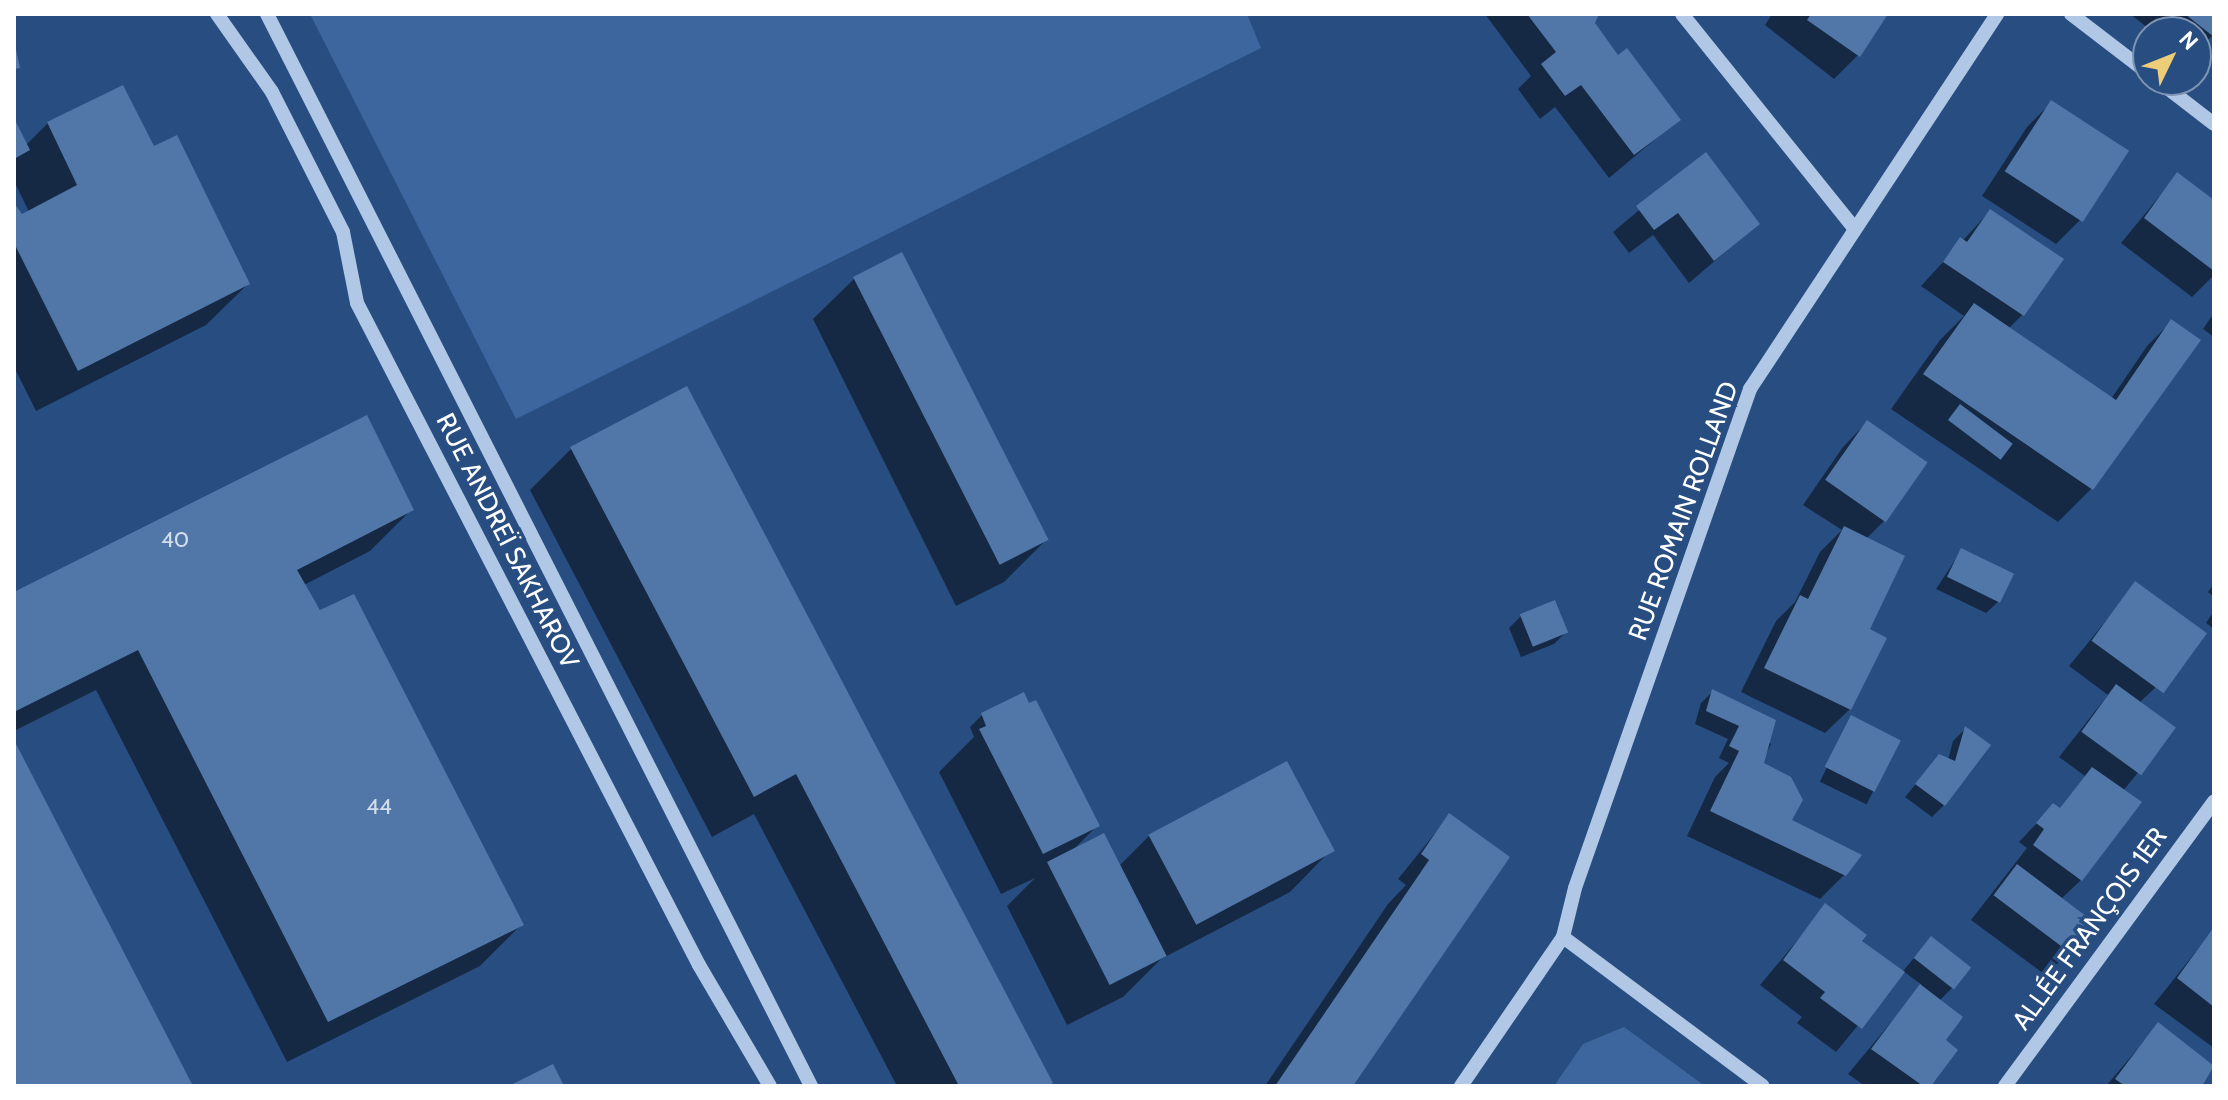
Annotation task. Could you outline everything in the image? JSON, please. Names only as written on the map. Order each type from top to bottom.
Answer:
[{"type":"street","name":"RUE ANDREÏ SAKHAROV","points":[[217,14],[272,92],[343,232],[357,303],[699,965],[770,1086]]},
{"type":"street","name":"RUE ANDREÏ SAKHAROV","points":[[267,14],[811,1086]]},
{"type":"street","points":[[1682,14],[1853,227]]},
{"type":"street","name":"RUE ROMAIN ROLLAND","points":[[1563,937],[1575,888],[1750,389],[1853,227],[1997,14]]},
{"type":"street","points":[[2071,14],[2132,61]]},
{"type":"street","points":[[2178,96],[2214,124]]},
{"type":"street","name":"ALLÉE FRANÇOIS 1ER","points":[[2005,1086],[2214,801]]},
{"type":"street","points":[[1461,1086],[1563,937],[1763,1086]]},
{"type":"shaded area","points":[[310,14],[1247,14],[1261,48],[516,419]]},
{"type":"shaded area","points":[[1624,1027],[1705,1086],[1554,1086],[1583,1044]]},
{"type":"building","points":[[1527,14],[1599,14],[1595,23],[1618,55],[1627,48],[1681,120],[1634,155],[1581,85],[1565,96],[1541,64],[1556,52]]},
{"type":"building","points":[[1811,14],[1888,14],[1860,57],[1807,20]]},
{"type":"building","points":[[2185,14],[2214,14],[2214,37],[2212,16]]},
{"type":"building","points":[[14,40],[20,68],[14,69]]},
{"type":"building","points":[[123,85],[154,146],[177,135],[250,284],[78,371],[14,243],[14,203],[22,214],[77,185],[47,122]]},
{"type":"building","points":[[2051,100],[2129,151],[2083,222],[2005,171]]},
{"type":"building","points":[[14,118],[30,150],[14,159]]},
{"type":"building","points":[[1706,152],[1760,224],[1714,261],[1678,213],[1654,230],[1636,206]]},
{"type":"building","points":[[2177,172],[2214,200],[2214,271],[2144,218]]},
{"type":"building","points":[[1990,209],[2064,259],[2024,316],[1943,262],[1960,237],[1967,242]]},
{"type":"building","points":[[902,252],[1049,540],[1000,565],[853,277]]},
{"type":"building","points":[[1974,303],[2116,400],[2171,319],[2201,340],[2093,490],[1923,374]]},
{"type":"building","points":[[687,386],[1053,1083],[1047,1086],[959,1086],[796,774],[754,797],[570,447]]},
{"type":"building","points":[[1960,404],[2013,444],[2001,460],[1948,420]]},
{"type":"building","points":[[367,415],[414,510],[297,570],[320,610],[354,594],[524,925],[328,1022],[138,650],[14,712],[14,592]]},
{"type":"building","points":[[1867,420],[1928,462],[1886,522],[1825,480]]},
{"type":"building","points":[[1844,526],[1905,556],[1870,629],[1887,638],[1851,710],[1764,668],[1800,595],[1808,599]]},
{"type":"building","points":[[1961,548],[2014,574],[2000,603],[1947,577]]},
{"type":"building","points":[[2135,581],[2207,633],[2164,693],[2092,641]]},
{"type":"building","points":[[1555,600],[1568,632],[1533,647],[1520,614]]},
{"type":"building","points":[[2116,684],[2176,727],[2141,775],[2081,732]]},
{"type":"building","points":[[1712,689],[1776,720],[1764,763],[1791,777],[1803,800],[1792,820],[1862,855],[1846,876],[1710,811],[1739,751],[1729,746],[1739,726],[1706,711]]},
{"type":"building","points":[[1024,692],[1029,703],[1036,700],[1100,826],[1043,854],[979,729],[986,726],[981,713]]},
{"type":"building","points":[[1851,715],[1901,740],[1875,792],[1825,767]]},
{"type":"building","points":[[1965,726],[1991,745],[1945,806],[1915,784],[1939,754],[1955,761]]},
{"type":"building","points":[[14,740],[193,1086],[14,1086]]},
{"type":"building","points":[[1287,761],[1335,851],[1196,925],[1148,835]]},
{"type":"building","points":[[2092,767],[2142,802],[2082,881],[2033,845],[2044,829],[2036,823],[2053,803],[2060,808]]},
{"type":"building","points":[[1449,813],[1510,857],[1353,1086],[1275,1086],[1429,860],[1421,854]]},
{"type":"building","points":[[1104,833],[1167,956],[1110,985],[1047,862]]},
{"type":"building","points":[[2017,864],[2094,922],[2071,954],[1994,895]]},
{"type":"building","points":[[1825,903],[1867,935],[1862,941],[1905,972],[1862,1029],[1820,998],[1825,992],[1783,960]]},
{"type":"building","points":[[2214,927],[2214,1007],[2177,978]]},
{"type":"building","points":[[1931,936],[1971,967],[1954,989],[1914,958]]},
{"type":"building","points":[[1920,984],[1963,1017],[1946,1040],[1958,1050],[1931,1086],[1923,1086],[1871,1049]]},
{"type":"building","points":[[2158,1022],[2214,1066],[2202,1086],[2125,1086],[2115,1079]]},
{"type":"building","points":[[553,1064],[564,1086],[509,1086]]}]
